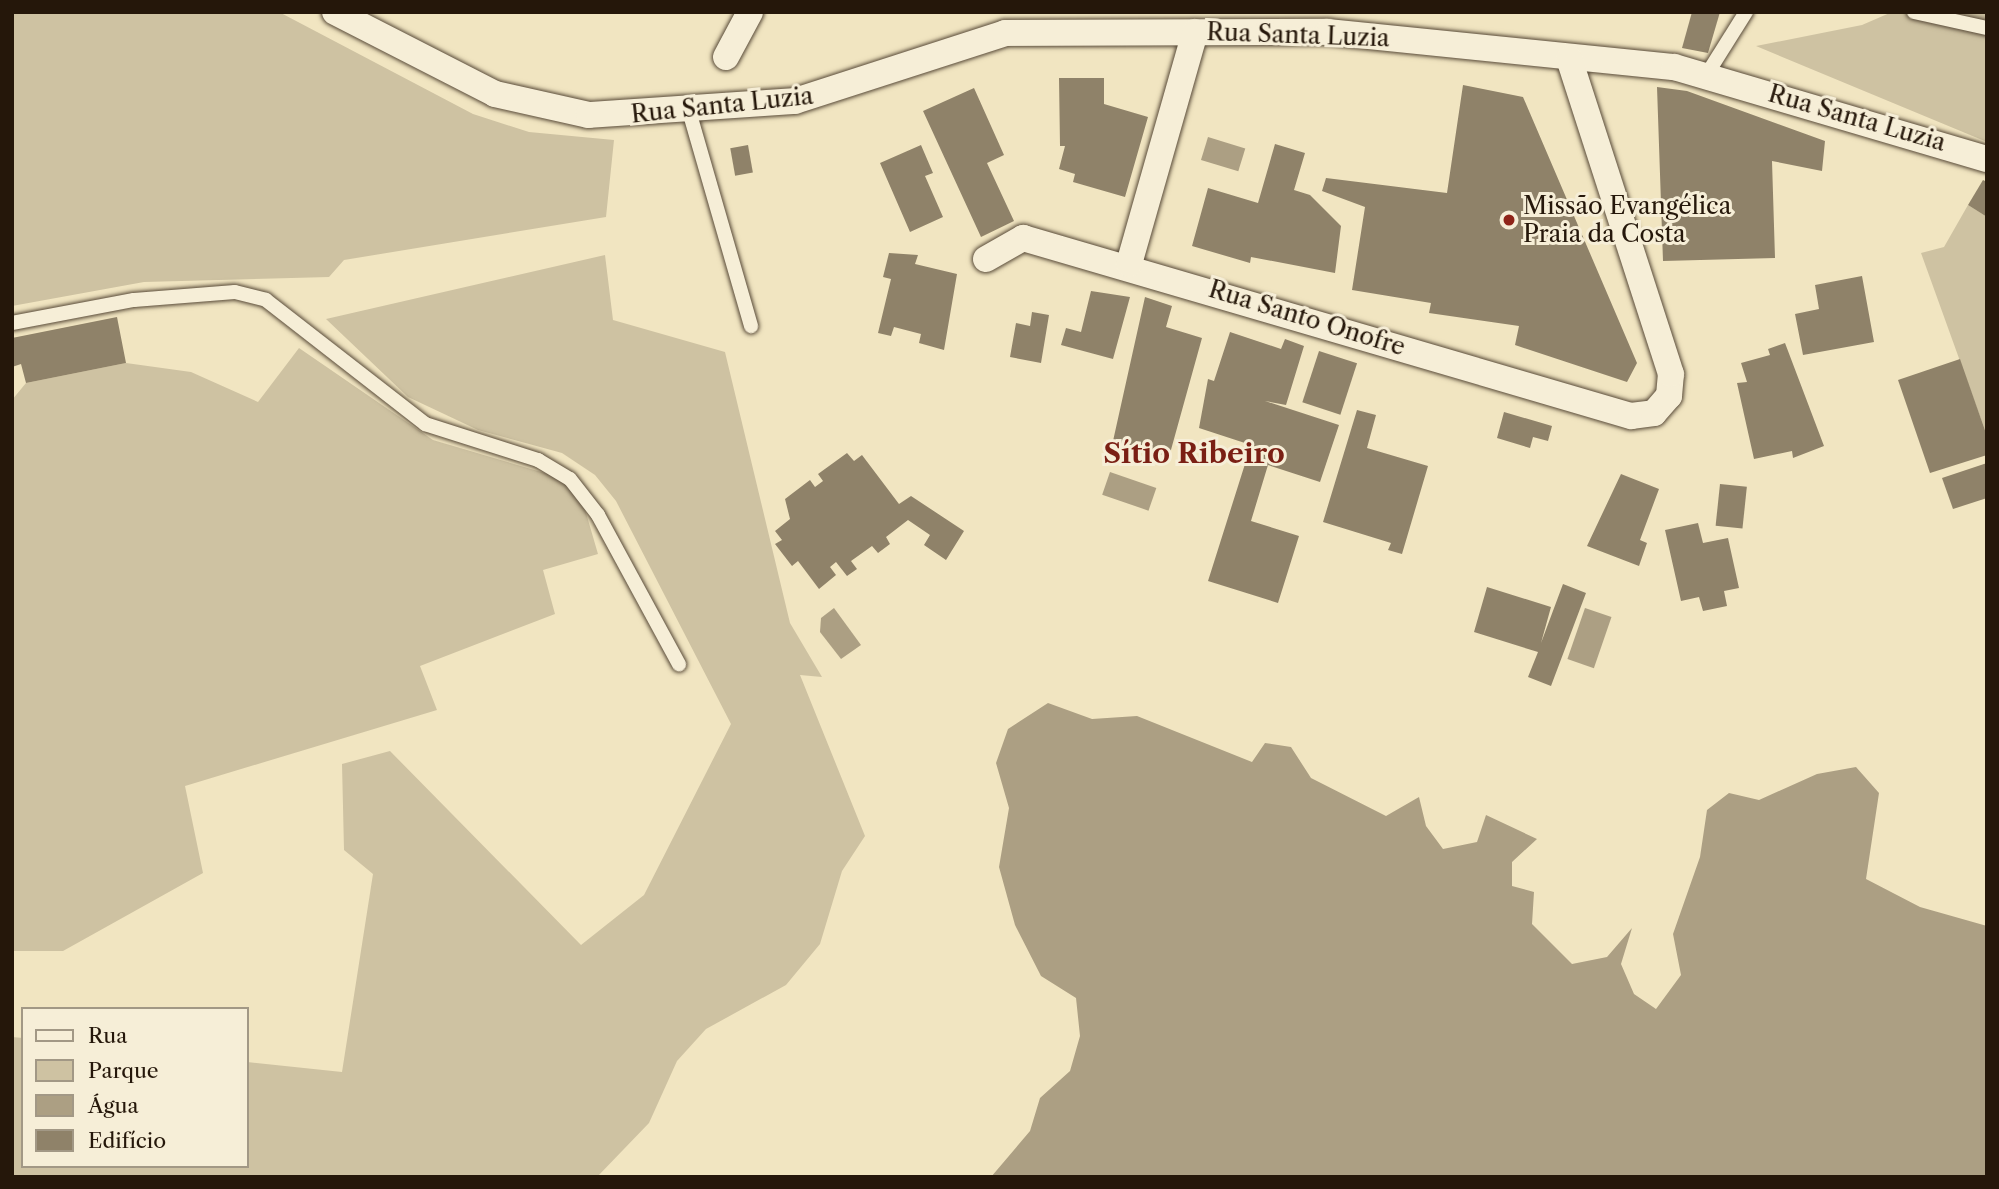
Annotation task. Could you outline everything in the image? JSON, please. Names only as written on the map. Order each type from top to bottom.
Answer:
[{"type":"street","points":[[726,57],[750,12]]},
{"type":"street","name":"Rua Santa Luzia","points":[[339,13],[467,81],[525,103],[589,115],[689,111],[825,94],[1005,33],[1340,33],[1707,74],[1987,159]]},
{"type":"street","points":[[1129,264],[1195,32]]},
{"type":"street","name":"Rua Santo Onofre","points":[[986,259],[1023,238],[1129,264],[1632,416],[1664,406],[1671,374],[1569,59]]},
{"type":"lane","points":[[1707,74],[1746,12]]},
{"type":"lane","points":[[1914,12],[1987,28]]},
{"type":"lane","points":[[689,111],[751,327]]},
{"type":"lane","points":[[12,323],[134,300],[235,292],[266,300],[425,424],[538,460],[570,479],[598,515],[679,664]]},
{"type":"green space","points":[[12,12],[279,12],[473,114],[529,132],[614,140],[606,217],[344,260],[329,277],[144,282],[12,306]]},
{"type":"green space","points":[[1892,12],[1987,12],[1987,142],[1756,46],[1862,25]]},
{"type":"green space","points":[[1968,205],[1987,217],[1987,436],[1921,253],[1944,247]]},
{"type":"green space","points":[[605,255],[613,320],[725,352],[790,623],[822,677],[800,675],[865,836],[842,871],[820,944],[786,985],[706,1029],[677,1061],[649,1123],[597,1177],[12,1177],[12,1037],[21,1038],[21,1168],[248,1168],[248,1062],[342,1072],[373,874],[344,850],[342,764],[390,751],[581,945],[644,895],[731,724],[616,501],[595,475],[562,453],[478,430],[408,397],[326,319]]},
{"type":"green space","points":[[299,348],[433,440],[548,474],[568,486],[584,506],[598,554],[543,570],[555,614],[420,666],[437,710],[185,786],[203,873],[63,951],[12,951],[12,400],[26,383],[126,363],[191,372],[258,402]]},
{"type":"water","points":[[1208,137],[1245,148],[1238,171],[1201,160]]},
{"type":"water","points":[[1110,472],[1156,488],[1149,511],[1102,495]]},
{"type":"water","points":[[834,608],[861,645],[841,659],[820,632],[821,618]]},
{"type":"water","points":[[1585,608],[1611,617],[1594,668],[1567,659]]},
{"type":"water","points":[[1048,703],[1092,719],[1137,716],[1252,762],[1265,743],[1291,747],[1311,778],[1386,816],[1419,797],[1426,826],[1443,849],[1477,842],[1486,815],[1537,839],[1512,862],[1512,886],[1534,892],[1532,924],[1572,964],[1607,957],[1632,928],[1621,964],[1634,994],[1656,1009],[1681,975],[1673,934],[1700,857],[1707,810],[1729,793],[1759,800],[1817,774],[1856,767],[1879,793],[1866,879],[1920,907],[1987,926],[1987,1177],[991,1177],[1030,1131],[1040,1098],[1070,1071],[1080,1036],[1076,998],[1041,976],[1015,925],[999,867],[1009,808],[996,763],[1008,729]]},
{"type":"building","points":[[1692,12],[1720,12],[1708,53],[1682,48]]},
{"type":"building","points":[[1059,78],[1104,78],[1104,104],[1148,117],[1125,197],[1073,182],[1075,174],[1059,169],[1065,146],[1060,146]]},
{"type":"building","name":"Missão Evangélica Praia da Costa","points":[[1463,85],[1523,97],[1637,363],[1627,382],[1515,345],[1519,326],[1429,313],[1431,303],[1352,290],[1365,207],[1322,191],[1326,178],[1447,193]]},
{"type":"building","points":[[1657,87],[1687,91],[1825,141],[1822,171],[1772,161],[1775,258],[1663,261]]},
{"type":"building","points":[[974,88],[1004,155],[987,163],[1014,221],[981,237],[923,111]]},
{"type":"building","points":[[1275,144],[1305,153],[1294,190],[1310,195],[1341,226],[1335,273],[1251,257],[1250,263],[1192,246],[1208,188],[1258,203]]},
{"type":"building","points":[[748,145],[753,173],[735,176],[730,148]]},
{"type":"building","points":[[921,145],[933,173],[925,176],[943,217],[910,232],[880,163]]},
{"type":"building","points":[[1983,180],[1987,182],[1987,217],[1968,205]]},
{"type":"building","points":[[889,253],[918,255],[915,264],[957,274],[944,350],[919,343],[921,334],[894,327],[891,336],[878,333],[891,279],[883,277]]},
{"type":"building","points":[[1862,276],[1874,342],[1803,355],[1795,314],[1819,309],[1815,285]]},
{"type":"building","points":[[1091,291],[1130,297],[1113,359],[1061,345],[1066,328],[1081,332]]},
{"type":"building","points":[[1145,297],[1172,306],[1166,327],[1202,338],[1169,457],[1113,441]]},
{"type":"building","points":[[1032,312],[1049,315],[1041,363],[1010,357],[1016,323],[1030,326]]},
{"type":"building","points":[[117,317],[126,363],[26,383],[21,364],[12,367],[12,338]]},
{"type":"building","points":[[1230,332],[1281,349],[1285,339],[1304,346],[1286,405],[1265,401],[1339,425],[1320,482],[1268,465],[1251,521],[1299,536],[1278,603],[1208,581],[1251,445],[1199,428],[1208,379],[1214,381]]},
{"type":"building","points":[[1785,343],[1824,446],[1793,458],[1792,451],[1754,459],[1737,383],[1747,382],[1741,363],[1770,355],[1768,349]]},
{"type":"building","points":[[1319,351],[1357,363],[1340,415],[1302,402]]},
{"type":"building","points":[[1960,359],[1987,436],[1987,455],[1930,473],[1898,380]]},
{"type":"building","points":[[1357,410],[1376,415],[1367,448],[1428,466],[1402,554],[1388,550],[1391,543],[1323,522]]},
{"type":"building","points":[[1504,412],[1552,426],[1548,441],[1533,437],[1530,448],[1497,438]]},
{"type":"building","points":[[847,453],[854,461],[862,455],[899,504],[911,496],[964,531],[946,560],[924,545],[930,535],[908,520],[886,537],[890,544],[878,553],[872,546],[851,561],[857,569],[847,576],[836,562],[830,567],[836,575],[819,589],[798,561],[792,566],[775,544],[782,540],[775,531],[790,519],[785,499],[810,480],[815,487],[823,481],[818,474]]},
{"type":"building","points":[[1987,463],[1987,498],[1953,509],[1942,478]]},
{"type":"building","points":[[1621,474],[1659,489],[1640,540],[1647,543],[1639,566],[1587,546]]},
{"type":"building","points":[[1720,484],[1747,487],[1742,529],[1716,526]]},
{"type":"building","points":[[1698,523],[1703,543],[1728,538],[1739,588],[1724,591],[1727,606],[1703,611],[1699,597],[1681,601],[1665,530]]},
{"type":"building","points":[[1563,584],[1586,593],[1551,686],[1528,677],[1538,652],[1474,632],[1487,587],[1551,607],[1541,643]]},
{"type":"place","name":"Missão Evangélica Praia da Costa","points":[[1509,220]]},
{"type":"district","name":"Sítio Ribeiro","points":[[1194,453]]}]
